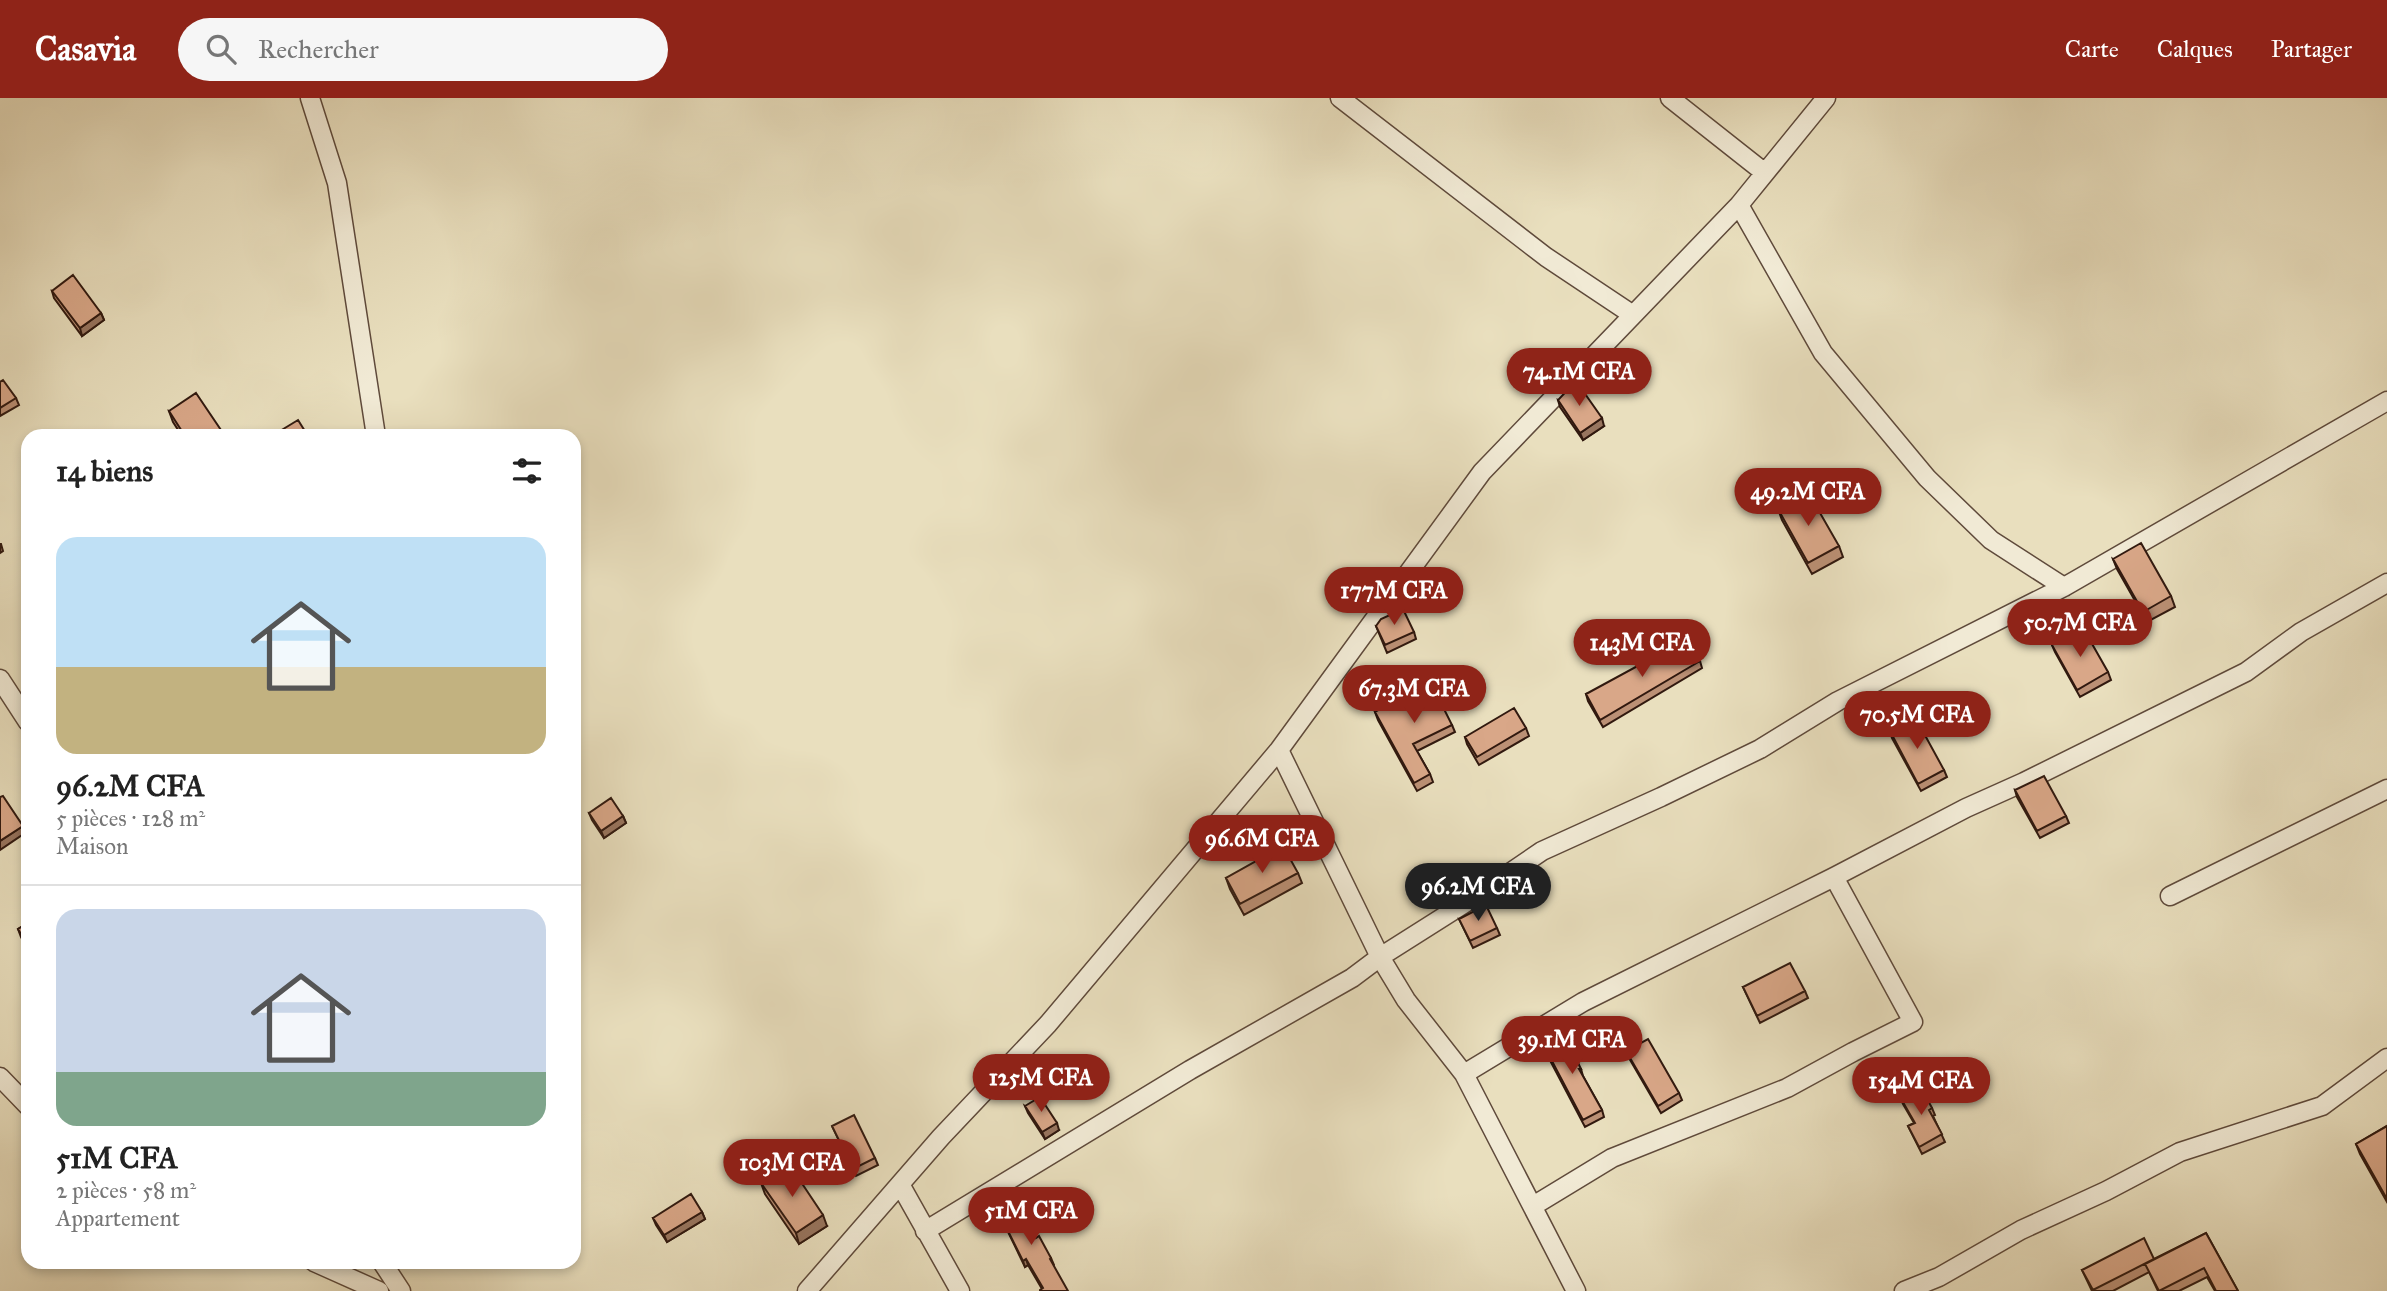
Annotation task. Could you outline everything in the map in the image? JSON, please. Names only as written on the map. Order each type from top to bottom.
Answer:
[{"type":"street","points":[[310,98],[337,183],[375,429]]},
{"type":"street","points":[[1340,98],[1546,257],[1633,315]]},
{"type":"street","points":[[1670,98],[1765,173]]},
{"type":"street","points":[[807,1291],[941,1137],[1048,1024],[1279,750],[1482,472],[1739,205],[1826,98]]},
{"type":"street","points":[[1739,205],[1824,353],[1927,478],[1991,541],[2064,587]]},
{"type":"street","points":[[925,1231],[1190,1070],[1352,978],[1542,851],[1760,748],[1838,701],[2064,587],[2387,401]]},
{"type":"street","points":[[1464,1074],[1583,1002],[1835,877],[1966,808],[2246,672],[2301,632],[2387,583]]},
{"type":"street","points":[[0,679],[21,711]]},
{"type":"street","points":[[1279,750],[1380,957],[1406,1000],[1464,1074],[1576,1291]]},
{"type":"street","points":[[2170,896],[2387,789]]},
{"type":"street","points":[[1533,1206],[1612,1158],[1787,1088],[1913,1022],[1835,877]]},
{"type":"street","points":[[1904,1291],[1939,1277],[2021,1230],[2106,1191],[2180,1152],[2322,1106],[2387,1058]]},
{"type":"street","points":[[0,1077],[21,1099]]},
{"type":"street","points":[[901,1186],[960,1291]]},
{"type":"street","points":[[330,1269],[379,1291]]},
{"type":"street","points":[[387,1269],[401,1291]]},
{"type":"building","points":[[73,275],[101,313],[80,328],[52,291]]},
{"type":"building","points":[[3,380],[16,398],[0,408],[0,382]]},
{"type":"building","points":[[1576,381],[1602,418],[1580,433],[1558,400]]},
{"type":"building","points":[[196,393],[220,429],[181,429],[169,411]]},
{"type":"building","points":[[298,420],[304,429],[283,429]]},
{"type":"building","points":[[1808,492],[1839,546],[1808,563],[1778,509]]},
{"type":"building","points":[[2141,543],[2171,596],[2143,612],[2113,559]]},
{"type":"building","points":[[1403,609],[1414,632],[1385,645],[1376,626],[1381,619]]},
{"type":"building","points":[[2083,628],[2108,672],[2077,690],[2052,645]]},
{"type":"building","points":[[1687,639],[1700,661],[1600,720],[1586,694]]},
{"type":"building","points":[[1430,681],[1452,725],[1413,744],[1430,774],[1414,783],[1375,712]]},
{"type":"building","points":[[1514,708],[1526,728],[1477,757],[1465,737]]},
{"type":"building","points":[[1915,717],[1944,770],[1918,784],[1890,731]]},
{"type":"building","points":[[2044,776],[2066,816],[2037,831],[2015,790]]},
{"type":"building","points":[[3,796],[21,823],[21,827],[0,841],[0,797]]},
{"type":"building","points":[[611,798],[623,816],[601,831],[589,813]]},
{"type":"building","points":[[1283,846],[1298,873],[1240,904],[1226,878]]},
{"type":"building","points":[[1486,905],[1497,928],[1470,941],[1459,919]]},
{"type":"building","points":[[1790,963],[1805,991],[1757,1016],[1743,987]]},
{"type":"building","points":[[1564,1033],[1579,1069],[1602,1110],[1583,1120],[1543,1044]]},
{"type":"building","points":[[1648,1039],[1679,1093],[1658,1106],[1626,1051]]},
{"type":"building","points":[[1920,1086],[1942,1134],[1919,1147],[1908,1126],[1915,1123],[1900,1097]]},
{"type":"building","points":[[1040,1097],[1057,1123],[1042,1132],[1025,1106]]},
{"type":"building","points":[[854,1115],[875,1158],[853,1169],[832,1126]]},
{"type":"building","points":[[2387,1126],[2387,1199],[2356,1144]]},
{"type":"building","points":[[789,1164],[823,1215],[796,1233],[761,1183]]},
{"type":"building","points":[[691,1194],[702,1212],[664,1235],[653,1218]]},
{"type":"building","points":[[1018,1200],[1036,1238],[1039,1236],[1068,1291],[1040,1291],[1043,1288],[1026,1259],[1023,1261],[997,1209]]},
{"type":"building","points":[[2206,1233],[2238,1291],[2216,1291],[2204,1268],[2159,1291],[2145,1264]]},
{"type":"building","points":[[2144,1238],[2154,1259],[2093,1290],[2082,1270]]}]
